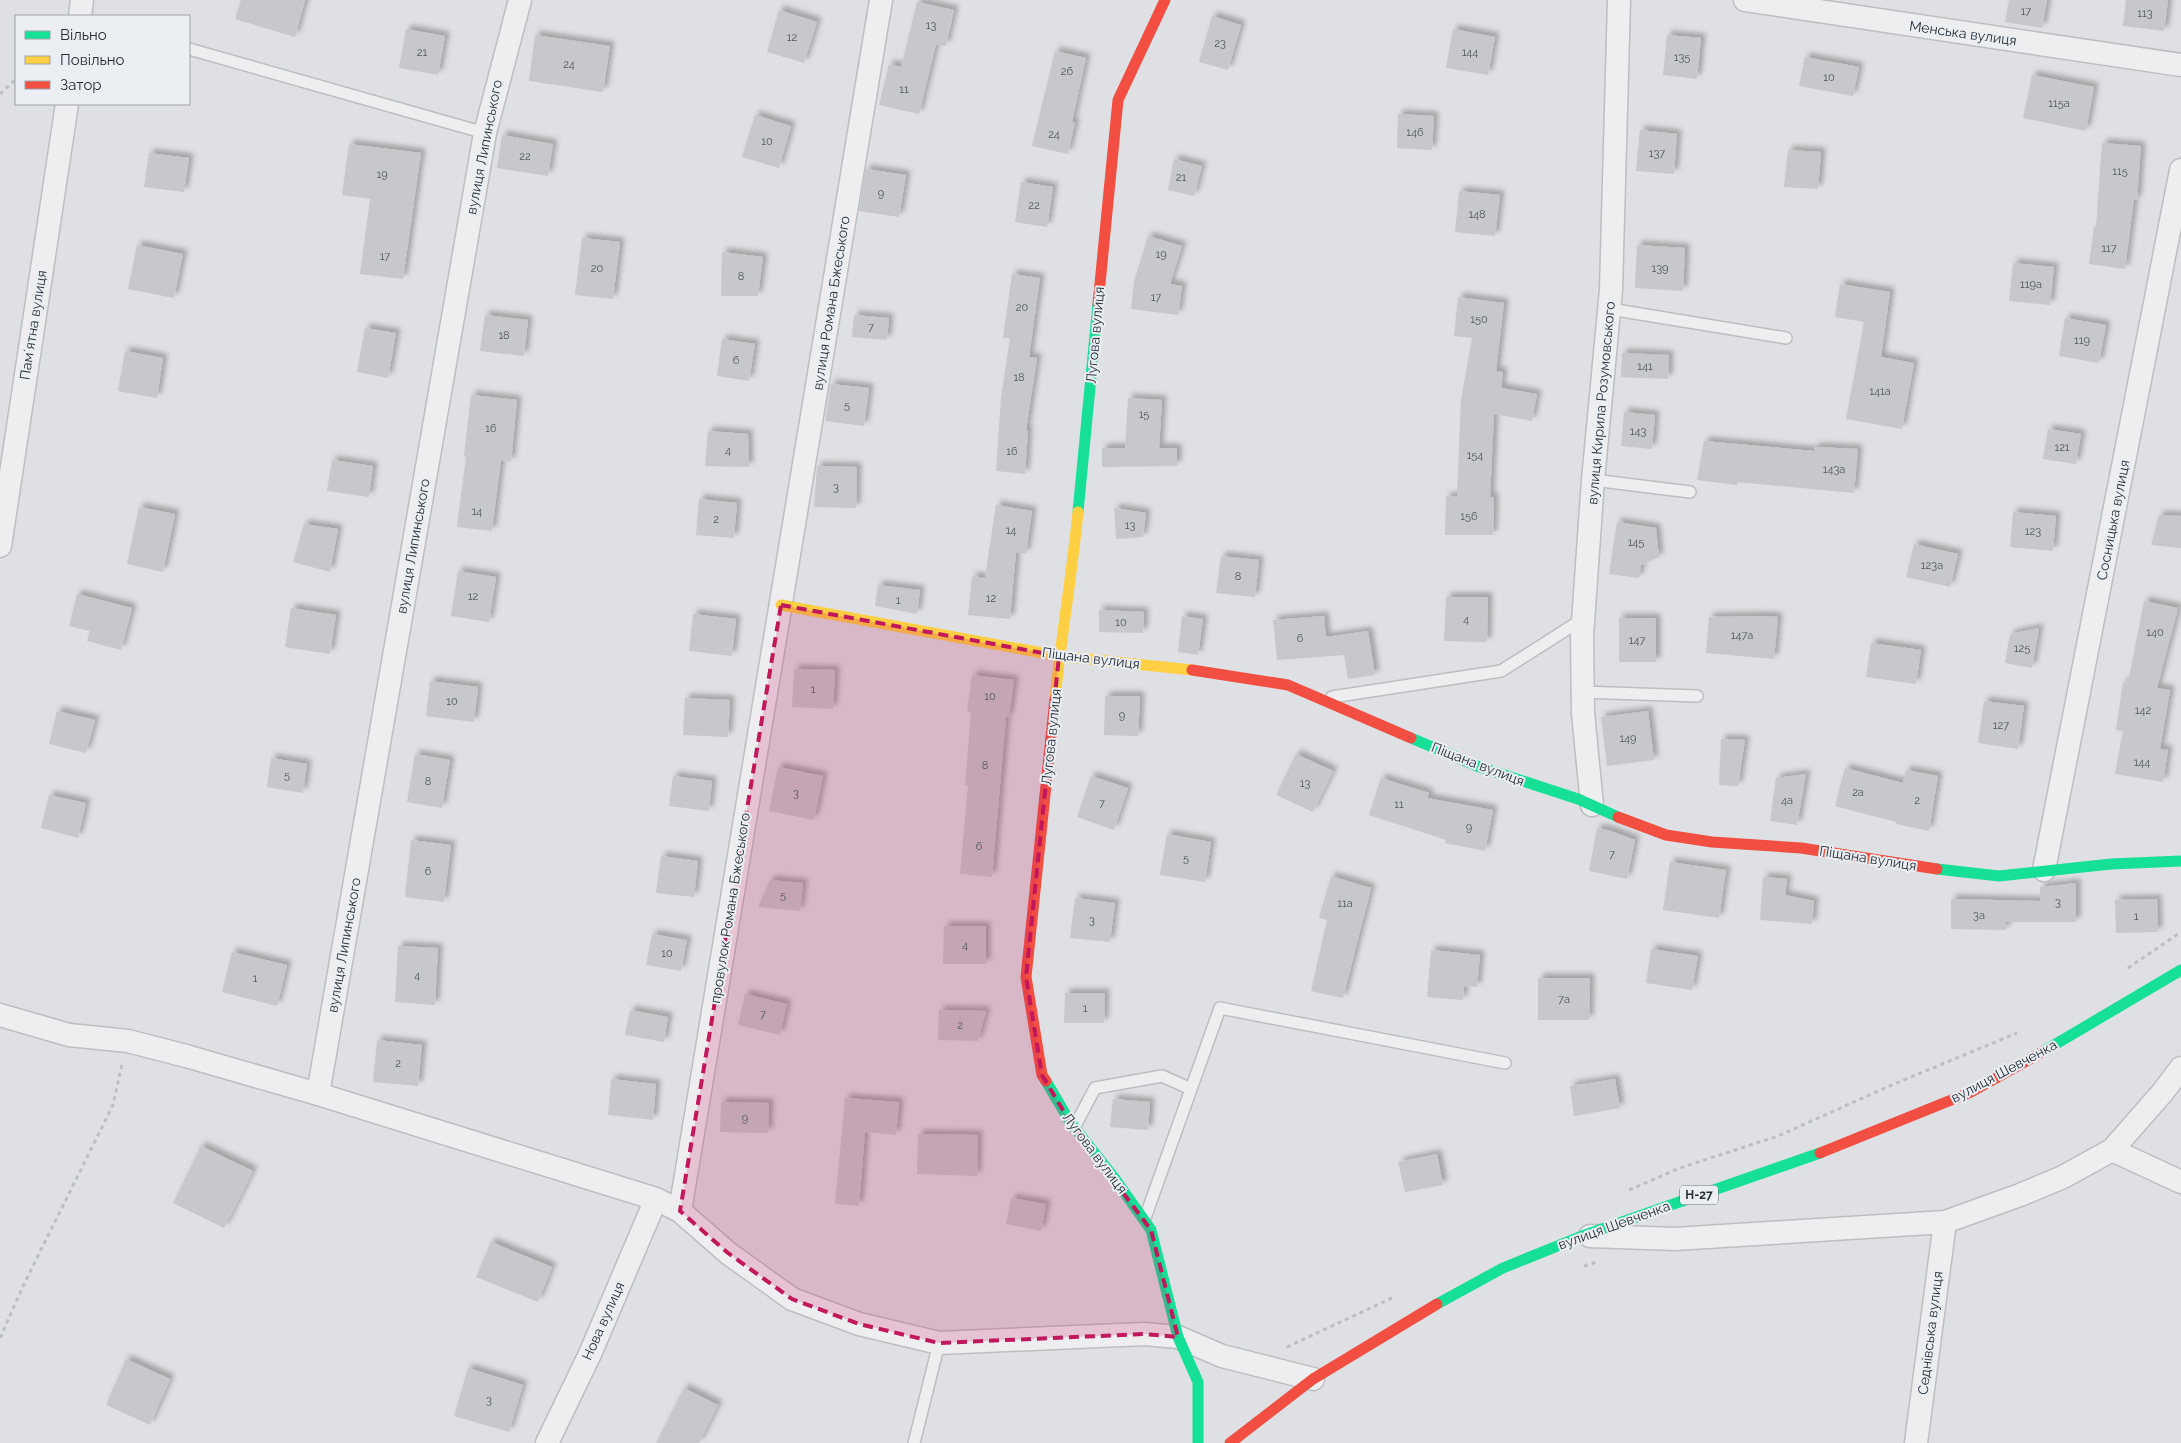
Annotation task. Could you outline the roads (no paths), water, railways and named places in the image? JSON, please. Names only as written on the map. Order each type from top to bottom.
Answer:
[{"type":"street","points":[[80,15],[82,0]]},
{"type":"street","name":"вулиця Липинського","points":[[318,1094],[485,133],[520,0]]},
{"type":"street","name":"вулиця Романа Бжеського","points":[[781,606],[881,0]]},
{"type":"street","name":"Лугова вулиця","points":[[1165,0],[1118,100],[1072,576],[1059,656],[1026,977],[1042,1075],[1074,1128],[1151,1230],[1178,1337],[1198,1382],[1198,1443]]},
{"type":"street","name":"вулиця Кирила Розумовського","points":[[1592,806],[1582,692],[1583,619],[1593,480],[1610,309],[1619,0]]},
{"type":"street","name":"Менська вулиця","points":[[1745,0],[2181,65]]},
{"type":"street","name":"Памʼятна вулиця","points":[[0,546],[67,105]]},
{"type":"street","name":"Сосницька вулиця","points":[[2044,870],[2181,170]]},
{"type":"street","name":"Піщана вулиця","points":[[781,606],[1059,656],[1206,672],[1288,685],[1477,766],[1578,799],[1627,821],[1666,835],[1712,842],[1801,848],[1922,867],[1999,876],[2111,864],[2181,861]]},
{"type":"street","name":"провулок Романа Бжеського","points":[[680,1212],[781,606]]},
{"type":"street","name":"вулиця Шевченка","points":[[1230,1443],[1313,1379],[1463,1288],[1503,1268],[1582,1236],[1820,1153],[1971,1092],[2181,970]]},
{"type":"street","points":[[0,1015],[69,1035],[128,1041],[318,1094],[656,1199],[680,1212],[728,1253],[792,1299],[859,1324],[939,1342],[1144,1334],[1178,1337],[1222,1356],[1313,1379]]},
{"type":"street","points":[[1582,1236],[1675,1239],[1945,1222],[2063,1177],[2112,1150],[2162,1093],[2181,1068]]},
{"type":"street","points":[[2112,1150],[2181,1182]]},
{"type":"street","name":"Нова вулиця","points":[[547,1443],[590,1354],[656,1199]]},
{"type":"street","name":"Седнівська вулиця","points":[[1916,1443],[1945,1222]]},
{"type":"lane","points":[[190,49],[485,133]]},
{"type":"lane","points":[[1610,309],[1786,338]]},
{"type":"lane","points":[[1593,480],[1690,492]]},
{"type":"lane","points":[[1320,699],[1501,671],[1583,619]]},
{"type":"lane","points":[[1582,692],[1696,696]]},
{"type":"lane","points":[[1144,1220],[1220,1008],[1505,1063]]},
{"type":"lane","points":[[1074,1128],[1094,1088],[1162,1076],[1191,1089]]},
{"type":"lane","points":[[914,1443],[939,1342]]}]
